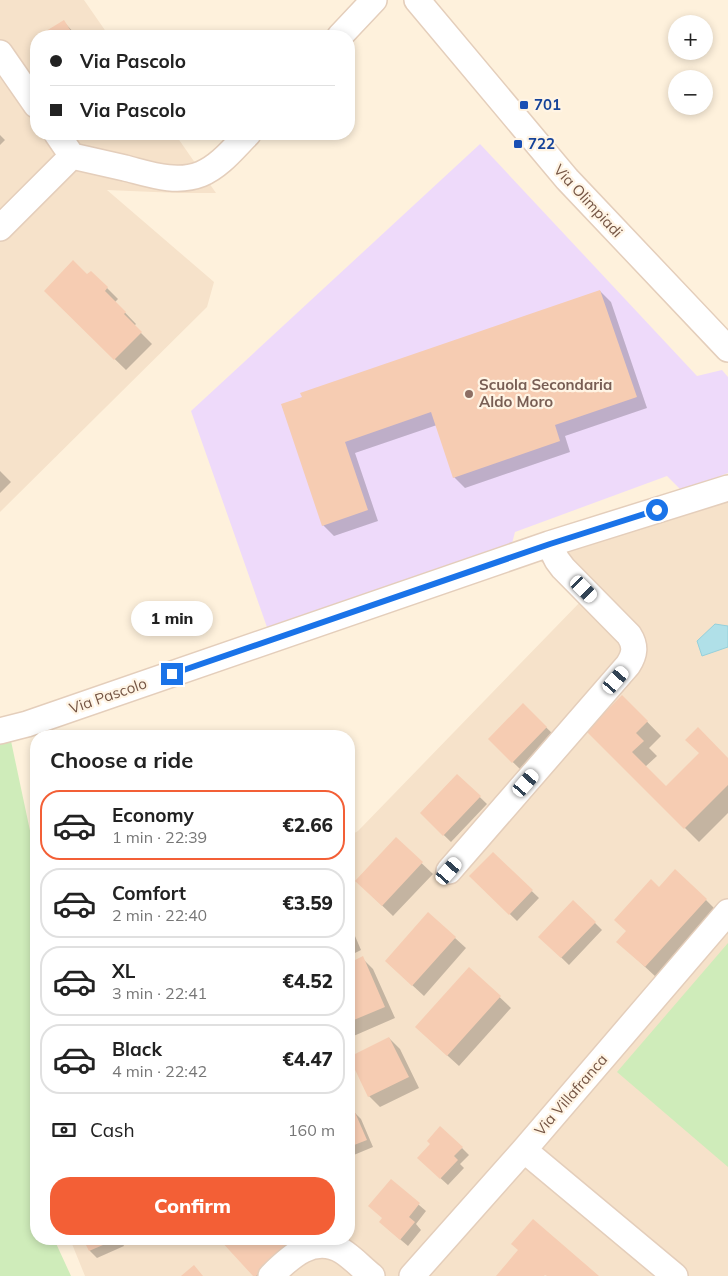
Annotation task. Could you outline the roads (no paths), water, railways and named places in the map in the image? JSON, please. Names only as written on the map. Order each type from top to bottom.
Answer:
[{"type":"street","points":[[346,30],[374,0]]},
{"type":"street","name":"Via Olimpiadi","points":[[416,0],[567,179],[728,350]]},
{"type":"street","points":[[0,53],[30,96]]},
{"type":"street","points":[[61,140],[72,156],[174,178],[201,174],[214,167],[242,140]]},
{"type":"street","points":[[0,228],[72,156]]},
{"type":"street","name":"Via Pascolo","points":[[0,730],[27,724],[550,544],[728,488]]},
{"type":"street","points":[[449,871],[628,665],[634,654],[634,646],[629,635],[563,568],[550,544]]},
{"type":"street","name":"Via Villafranca","points":[[412,1276],[524,1150],[728,912]]},
{"type":"street","points":[[524,1150],[675,1276]]},
{"type":"street","points":[[271,1276],[302,1251],[309,1247],[321,1245],[328,1245],[341,1251],[372,1276]]},
{"type":"water","points":[[715,624],[728,626],[728,647],[702,656],[697,641]]},
{"type":"place","name":"701","points":[[524,105]]},
{"type":"place","name":"722","points":[[518,144]]},
{"type":"place","name":"Scuola Secondaria Aldo Moro","points":[[469,394]]}]
